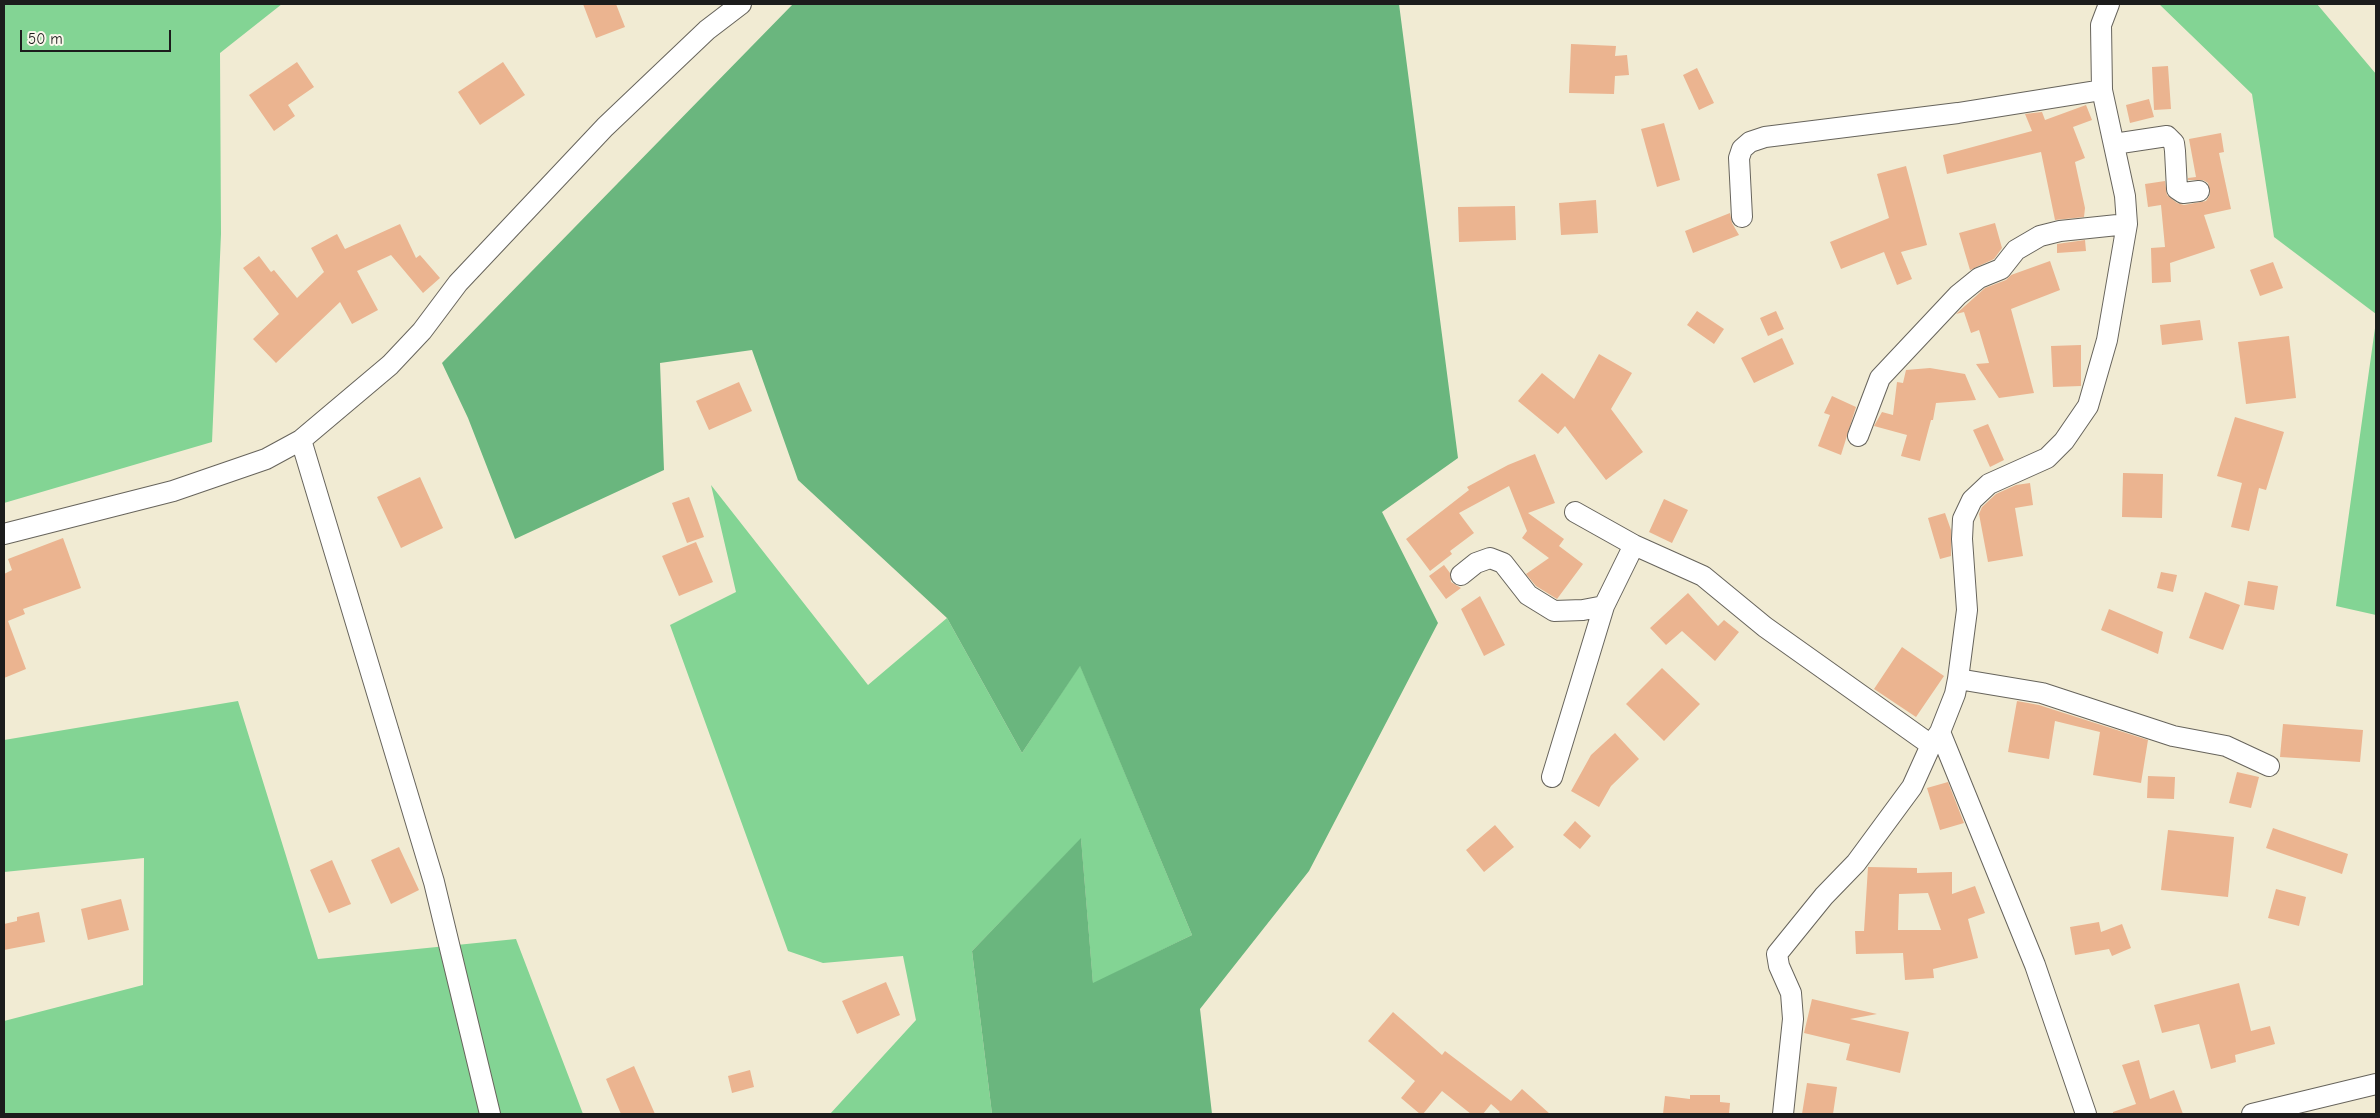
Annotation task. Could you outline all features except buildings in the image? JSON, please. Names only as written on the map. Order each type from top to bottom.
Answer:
[{"type":"street","points":[[4,534],[173,492],[251,465],[301,440],[390,365],[422,331],[458,282],[604,127],[707,30],[741,4]]},
{"type":"street","points":[[1783,1114],[1793,1019],[1791,993],[1779,966],[1777,954],[1824,896],[1856,862],[1912,787],[1955,694],[1967,610],[1962,538],[1964,519],[1972,500],[1989,484],[2047,458],[2064,441],[2088,406],[2107,340],[2127,224],[2125,196],[2102,90],[2101,25],[2109,4]]},
{"type":"street","points":[[1742,216],[1739,170],[1742,149],[1750,142],[1765,137],[1958,113],[2102,90]]},
{"type":"street","points":[[2114,144],[2167,136],[2174,143],[2177,189],[2182,193],[2199,191]]},
{"type":"street","points":[[1858,436],[1880,378],[1958,295],[1979,278],[2001,269],[2016,250],[2040,236],[2060,231],[2127,224]]},
{"type":"street","points":[[301,440],[434,882],[490,1114]]},
{"type":"street","points":[[1575,512],[1634,545],[1704,576],[1765,627],[1887,715],[1936,738],[2035,965],[2086,1114]]},
{"type":"street","points":[[1552,777],[1604,606],[1634,545]]},
{"type":"street","points":[[1460,575],[1476,563],[1490,558],[1503,564],[1528,595],[1554,611],[1604,606]]},
{"type":"street","points":[[1958,679],[2042,693],[2173,736],[2226,746],[2269,766]]},
{"type":"street","points":[[2252,1114],[2376,1084]]},
{"type":"green space","points":[[4,4],[282,4],[220,53],[221,234],[212,442],[4,503]]},
{"type":"green space","points":[[793,4],[1399,4],[1458,458],[1382,512],[1438,623],[1309,871],[1200,1009],[1212,1114],[992,1114],[972,951],[1081,838],[1093,983],[1192,935],[1080,666],[1022,753],[947,618],[798,480],[752,350],[660,363],[664,470],[515,539],[468,418],[442,363]]},
{"type":"green space","points":[[2159,4],[2317,4],[2376,74],[2376,314],[2274,237],[2252,94]]},
{"type":"green space","points":[[2376,321],[2376,615],[2336,606]]},
{"type":"green space","points":[[711,485],[868,685],[947,618],[1022,753],[1080,665],[1192,935],[1093,984],[1081,839],[972,951],[992,1114],[830,1114],[916,1020],[903,956],[823,963],[788,951],[670,625],[736,592]]},
{"type":"green space","points":[[238,701],[318,959],[516,939],[583,1114],[4,1114],[4,1021],[143,985],[144,858],[4,872],[4,740]]}]
